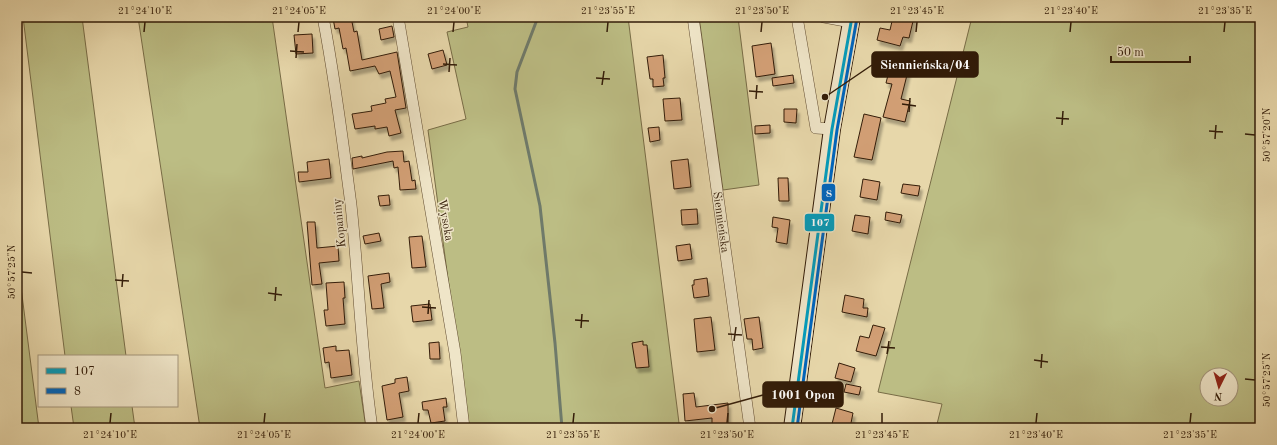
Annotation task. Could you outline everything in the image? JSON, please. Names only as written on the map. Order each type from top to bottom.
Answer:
[{"type":"main road","points":[[792,428],[832,130],[852,20]]},
{"type":"street","name":"Kopaniny","points":[[323,17],[331,58],[351,206],[367,392],[372,428]]},
{"type":"street","name":"Wysoka","points":[[398,17],[455,352],[464,428]]},
{"type":"street","name":"Siennieńska","points":[[693,17],[750,428]]},
{"type":"street","points":[[797,17],[816,128],[832,130]]},
{"type":"street","points":[[824,17],[852,20]]},
{"type":"green space","points":[[23,17],[82,17],[126,355],[65,355]]},
{"type":"green space","points":[[138,17],[272,17],[325,388],[359,381],[366,428],[200,428]]},
{"type":"green space","points":[[466,17],[628,17],[679,423],[678,428],[468,428],[428,130],[466,119],[447,32],[468,27]]},
{"type":"green space","points":[[699,17],[738,17],[759,185],[723,190]]},
{"type":"green space","points":[[972,17],[1260,17],[1260,428],[936,428],[942,404],[878,392]]},
{"type":"green space","points":[[17,256],[39,428],[17,428]]},
{"type":"green space","points":[[71,407],[132,407],[135,428],[74,428]]},
{"type":"building","points":[[351,17],[354,32],[357,31],[362,60],[397,52],[406,108],[395,110],[401,133],[389,136],[387,127],[375,129],[375,126],[355,129],[352,114],[372,111],[371,106],[386,103],[385,99],[396,97],[390,71],[379,74],[375,66],[350,71],[346,48],[343,49],[339,28],[335,29],[333,18]]},
{"type":"building","points":[[893,17],[914,17],[909,38],[903,37],[900,46],[877,40],[880,28],[890,30]]},
{"type":"building","points":[[392,26],[394,37],[381,40],[379,29]]},
{"type":"building","points":[[312,34],[313,53],[296,54],[294,35]]},
{"type":"building","points":[[771,43],[775,74],[756,77],[752,46]]},
{"type":"building","points":[[443,50],[447,65],[432,69],[428,54]]},
{"type":"building","points":[[663,55],[665,78],[663,78],[664,86],[653,87],[653,79],[650,79],[647,57]]},
{"type":"building","points":[[891,63],[909,67],[901,99],[910,101],[905,122],[883,117],[892,84],[886,83]]},
{"type":"building","points":[[793,75],[794,83],[773,86],[772,78]]},
{"type":"building","points":[[680,98],[682,120],[665,121],[663,99]]},
{"type":"building","points":[[784,109],[797,109],[796,123],[784,122]]},
{"type":"building","points":[[864,114],[881,118],[872,160],[854,157]]},
{"type":"building","points":[[770,125],[770,133],[755,134],[755,126]]},
{"type":"building","points":[[659,127],[660,140],[650,142],[648,128]]},
{"type":"building","points":[[403,151],[404,162],[409,161],[412,181],[415,180],[416,189],[400,190],[398,167],[394,168],[393,161],[353,169],[352,158],[362,156],[362,158],[387,152]]},
{"type":"building","points":[[329,159],[331,178],[299,182],[298,172],[308,172],[307,162]]},
{"type":"building","points":[[688,159],[691,187],[674,189],[671,161]]},
{"type":"building","points":[[778,178],[788,178],[789,201],[779,201]]},
{"type":"building","points":[[863,179],[880,182],[877,200],[860,197]]},
{"type":"building","points":[[903,184],[920,186],[918,196],[901,193]]},
{"type":"building","points":[[389,195],[390,205],[380,206],[378,196]]},
{"type":"building","points":[[697,209],[698,224],[682,225],[681,210]]},
{"type":"building","points":[[886,212],[902,215],[900,223],[885,220]]},
{"type":"building","points":[[855,215],[870,217],[868,234],[852,231]]},
{"type":"building","points":[[773,217],[790,220],[787,244],[776,242],[778,228],[772,227]]},
{"type":"building","points":[[307,222],[315,222],[317,248],[338,246],[339,261],[319,263],[322,284],[312,285]]},
{"type":"building","points":[[379,233],[381,241],[365,244],[363,236]]},
{"type":"building","points":[[422,236],[426,267],[412,268],[409,237]]},
{"type":"building","points":[[690,244],[692,259],[678,261],[676,246]]},
{"type":"building","points":[[389,273],[390,282],[381,284],[384,308],[372,309],[368,276]]},
{"type":"building","points":[[707,278],[709,296],[694,298],[692,285],[694,285],[694,280]]},
{"type":"building","points":[[344,282],[345,298],[343,298],[345,324],[326,326],[324,310],[328,310],[326,283]]},
{"type":"building","points":[[845,295],[864,299],[863,308],[868,308],[867,317],[842,312]]},
{"type":"building","points":[[430,304],[432,320],[413,322],[411,306]]},
{"type":"building","points":[[711,317],[715,350],[697,352],[694,319]]},
{"type":"building","points":[[759,317],[763,348],[753,350],[752,339],[747,339],[744,319]]},
{"type":"building","points":[[873,325],[885,328],[876,356],[856,351],[860,336],[869,338]]},
{"type":"building","points":[[643,341],[643,345],[647,345],[649,367],[636,368],[632,343]]},
{"type":"building","points":[[439,342],[440,359],[430,359],[429,343]]},
{"type":"building","points":[[336,346],[336,351],[349,350],[352,375],[331,378],[329,362],[325,363],[323,348]]},
{"type":"building","points":[[839,363],[855,368],[851,382],[835,378]]},
{"type":"building","points":[[407,377],[409,391],[399,393],[403,417],[387,420],[382,386],[395,383],[395,379]]},
{"type":"building","points":[[846,384],[861,387],[859,395],[844,392]]},
{"type":"building","points":[[694,393],[696,407],[728,403],[728,428],[712,428],[712,418],[685,421],[683,394]]},
{"type":"building","points":[[446,398],[447,407],[443,407],[445,421],[431,423],[428,410],[423,410],[422,402]]},
{"type":"building","points":[[836,408],[853,413],[850,428],[831,428]]},
{"type":"waterway","points":[[538,17],[517,72],[515,89],[540,206],[555,343],[562,428]]},
{"type":"transit line","name":"107","points":[[792,428],[832,129],[852,17]]},
{"type":"transit line","name":"8","points":[[797,428],[837,130],[857,18]]},
{"type":"place","name":"Siennieńska/04","points":[[825,97]]},
{"type":"place","name":"1001 Opon","points":[[712,409]]}]
